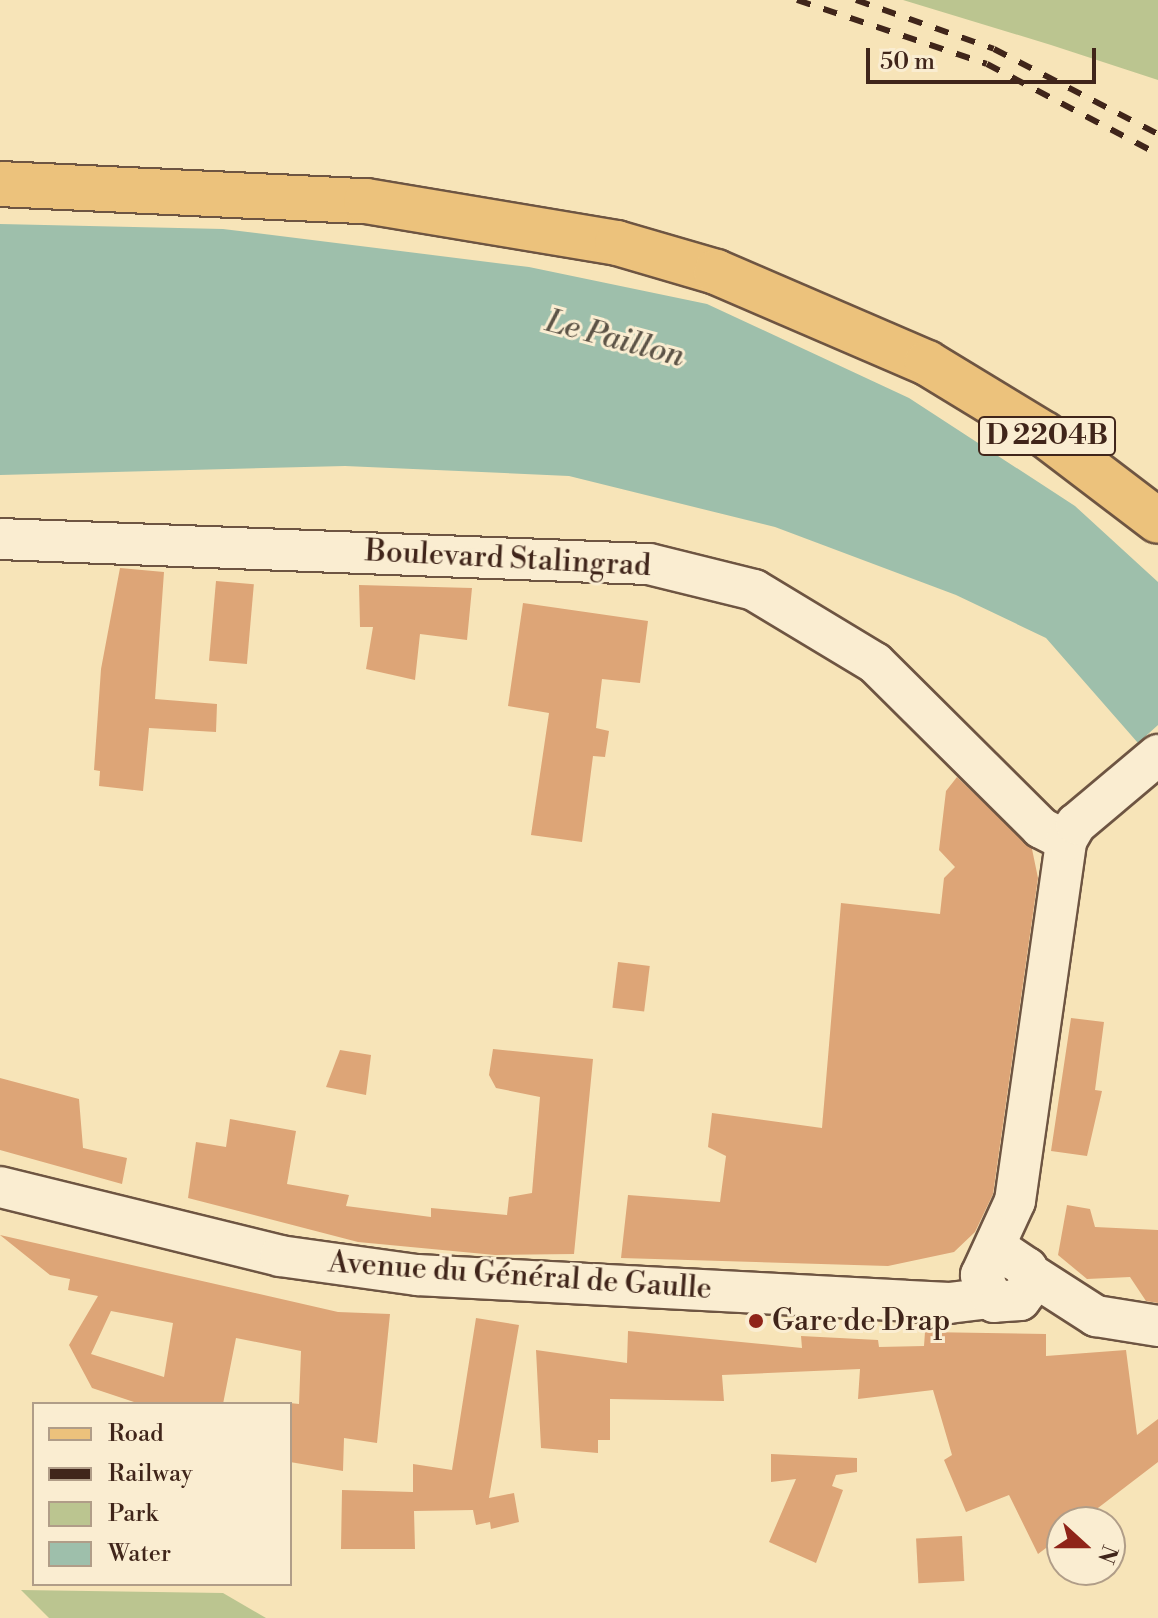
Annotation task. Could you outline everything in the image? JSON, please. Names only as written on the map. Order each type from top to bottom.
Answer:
[{"type":"main road","points":[[0,164],[228,171],[514,199],[725,252],[941,354]]},
{"type":"main road","points":[[0,184],[250,193],[505,220],[716,272],[941,354]]},
{"type":"main road","name":"D 2204B","points":[[941,354],[1059,412],[1158,494]]},
{"type":"main road","name":"D 2204B","points":[[941,354],[1158,521]]},
{"type":"street","name":"Boulevard Stalingrad","points":[[0,539],[649,564],[754,590],[875,663],[1041,828],[1066,841]]},
{"type":"street","points":[[1158,755],[1091,810],[1066,841],[1006,1277],[1096,1316],[1158,1326]]},
{"type":"street","name":"Avenue du Général de Gaulle","points":[[0,1187],[267,1254],[417,1275],[905,1296],[1006,1277]]},
{"type":"green space","points":[[903,0],[1158,0],[1158,80],[1051,45]]},
{"type":"green space","points":[[21,1590],[223,1593],[266,1618],[49,1618]]},
{"type":"water","name":"Le Paillon","points":[[0,224],[223,229],[529,267],[707,304],[909,398],[1075,506],[1158,582],[1158,725],[1138,743],[1046,638],[956,595],[775,527],[569,476],[345,466],[0,475]]},
{"type":"building","points":[[120,568],[164,572],[155,699],[217,704],[216,732],[149,728],[143,791],[99,786],[100,771],[94,770],[101,669]]},
{"type":"building","points":[[216,581],[254,584],[247,664],[209,661]]},
{"type":"building","points":[[359,585],[472,588],[467,640],[420,634],[415,680],[366,669],[373,627],[360,627]]},
{"type":"building","points":[[523,603],[648,621],[640,683],[602,679],[596,728],[609,731],[605,757],[593,756],[582,842],[531,835],[549,713],[508,706]]},
{"type":"building","points":[[957,777],[1032,849],[1038,878],[993,1194],[975,1232],[954,1252],[888,1266],[621,1258],[628,1195],[720,1202],[726,1156],[708,1147],[712,1113],[822,1128],[841,903],[940,914],[944,878],[955,867],[939,850],[946,791]]},
{"type":"building","points":[[618,962],[650,966],[644,1012],[612,1008]]},
{"type":"building","points":[[1071,1018],[1104,1022],[1095,1090],[1102,1091],[1087,1156],[1051,1151]]},
{"type":"building","points":[[493,1049],[593,1059],[574,1254],[495,1255],[358,1242],[188,1198],[196,1142],[226,1147],[230,1119],[296,1131],[287,1184],[349,1195],[346,1206],[431,1217],[431,1208],[507,1215],[509,1197],[532,1193],[540,1097],[496,1088],[489,1075]]},
{"type":"building","points":[[340,1050],[371,1055],[366,1095],[326,1087]]},
{"type":"building","points":[[0,1078],[79,1099],[83,1148],[127,1158],[122,1184],[0,1150]]},
{"type":"building","points":[[1067,1205],[1090,1209],[1095,1227],[1158,1230],[1158,1303],[1146,1301],[1130,1277],[1087,1279],[1058,1255]]},
{"type":"building","points":[[0,1235],[338,1312],[390,1314],[377,1443],[344,1438],[343,1471],[292,1462],[292,1403],[299,1404],[301,1351],[236,1338],[223,1402],[134,1402],[92,1388],[69,1345],[98,1296],[68,1290],[70,1279],[50,1275]],"holes":[[[111,1311],[173,1323],[164,1377],[91,1354]]]},
{"type":"building","points":[[476,1318],[519,1325],[489,1498],[514,1493],[519,1522],[491,1529],[490,1522],[476,1525],[473,1510],[414,1511],[415,1549],[341,1549],[342,1490],[413,1492],[413,1464],[452,1470]]},
{"type":"building","points":[[628,1331],[802,1348],[801,1336],[878,1340],[879,1347],[924,1346],[925,1332],[1046,1334],[1046,1356],[1126,1350],[1137,1435],[1158,1419],[1158,1462],[1101,1506],[1046,1506],[1046,1548],[1038,1554],[1009,1495],[966,1512],[944,1460],[952,1455],[933,1390],[858,1399],[860,1369],[722,1375],[724,1401],[610,1399],[610,1440],[598,1440],[598,1453],[541,1448],[536,1350],[627,1363]]},
{"type":"building","points":[[771,1454],[857,1458],[857,1472],[836,1475],[832,1486],[843,1490],[816,1563],[769,1542],[796,1479],[771,1482]]},
{"type":"building","points":[[962,1536],[964,1581],[918,1583],[916,1538]]},
{"type":"railway","points":[[797,0],[987,64],[1158,154]]},
{"type":"railway","points":[[856,0],[994,49],[1158,134]]},
{"type":"place","name":"Gare de Drap","points":[[756,1321]]}]
